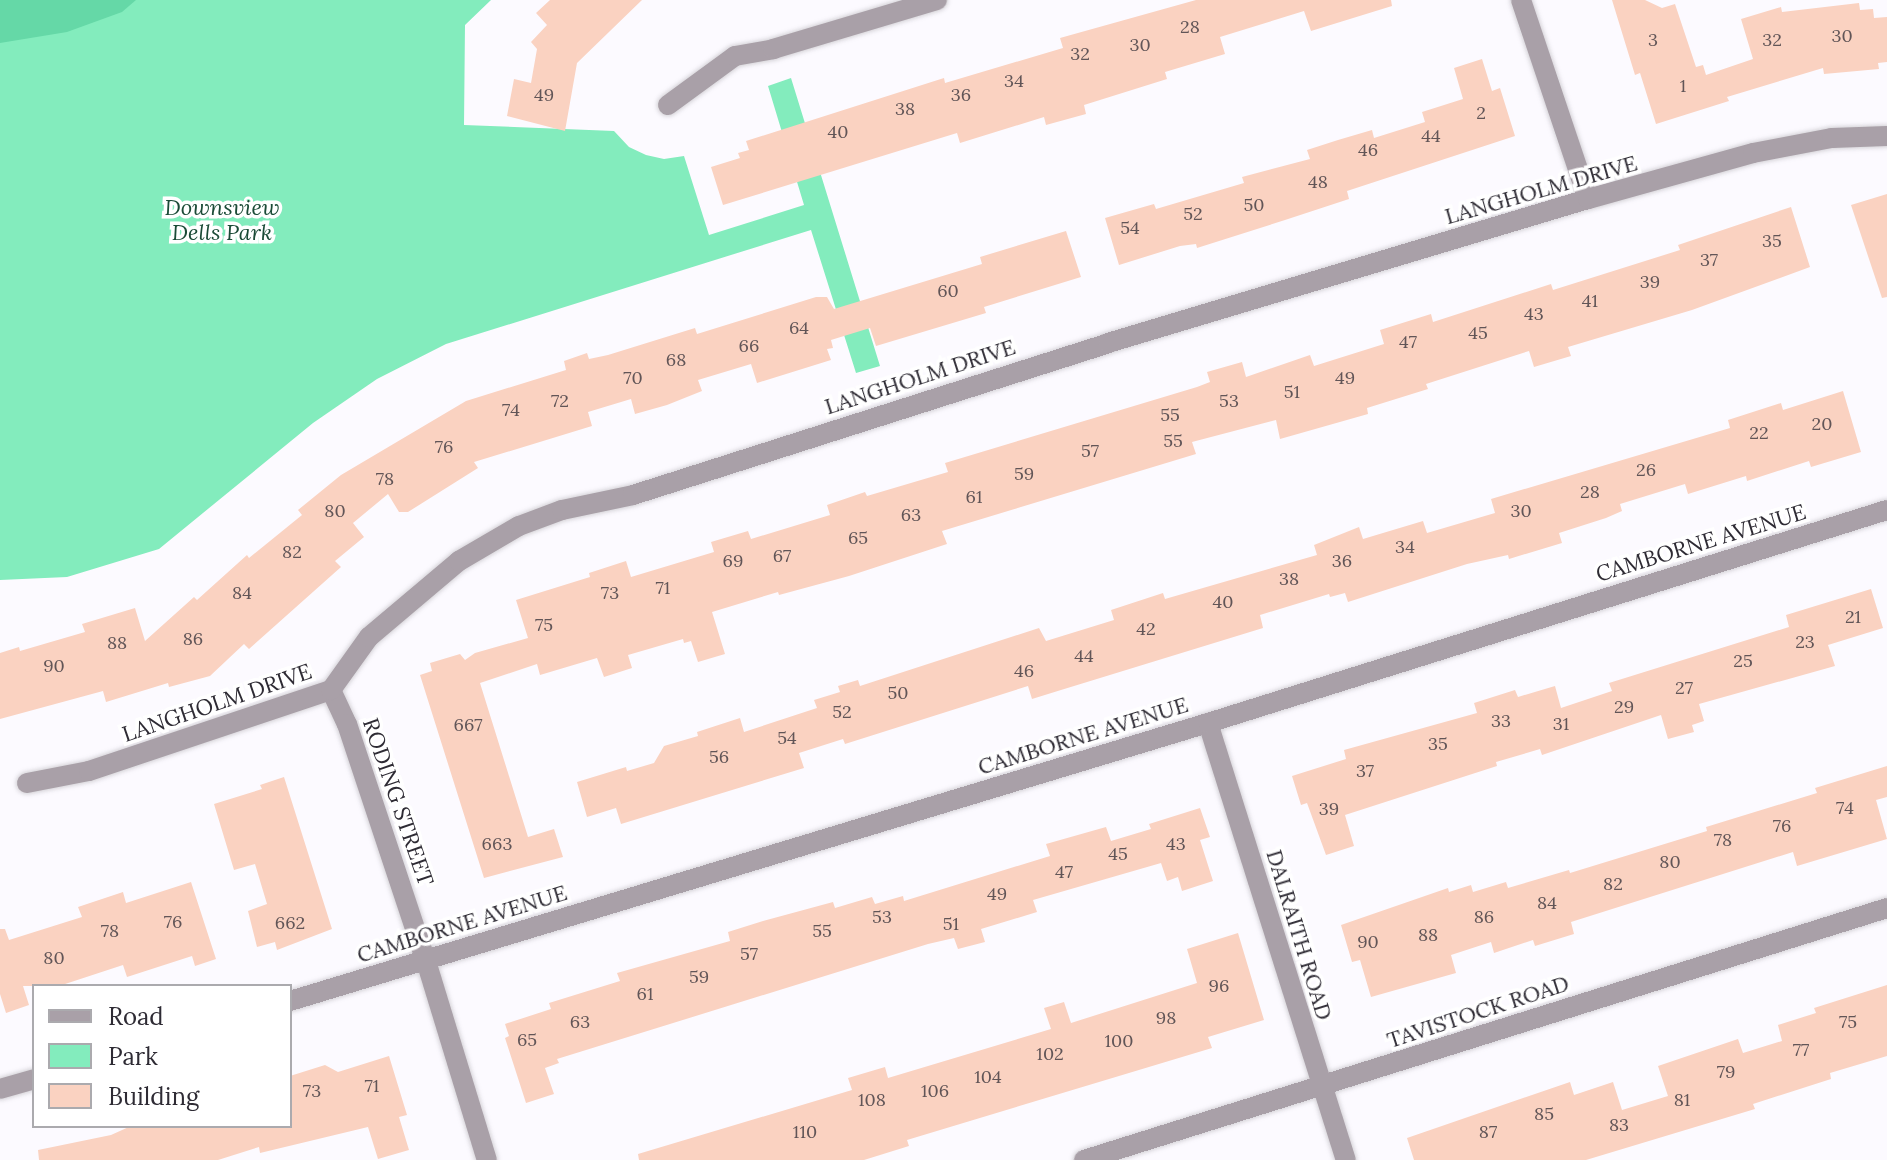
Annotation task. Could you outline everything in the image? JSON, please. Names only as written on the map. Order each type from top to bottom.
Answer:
[{"type":"street","points":[[668,105],[735,56],[773,49],[937,0]]},
{"type":"street","points":[[1521,0],[1588,199]]},
{"type":"street","name":"LANGHOLM DRIVE","points":[[27,783],[89,771],[331,690],[369,637],[459,561],[519,526],[562,510],[633,495],[1108,343],[1588,199],[1753,153],[1832,138],[1887,136]]},
{"type":"street","name":"CAMBORNE AVENUE","points":[[292,1000],[1208,723],[1887,510]]},
{"type":"street","name":"RODING STREET","points":[[331,690],[347,724],[426,961],[487,1160]]},
{"type":"street","name":"DALRAITH ROAD","points":[[1208,723],[1346,1160]]},
{"type":"street","name":"TAVISTOCK ROAD","points":[[1084,1160],[1887,908]]},
{"type":"street","points":[[0,1089],[32,1080]]},
{"type":"green space","name":"Downsview Dells Park","points":[[0,0],[491,0],[465,25],[464,125],[614,131],[629,147],[646,155],[664,159],[684,156],[709,235],[804,205],[768,86],[791,78],[880,366],[856,373],[811,230],[446,344],[377,379],[313,423],[159,549],[67,577],[0,580]]},
{"type":"green space","points":[[0,0],[136,0],[122,12],[67,32],[0,43]]},
{"type":"building","points":[[550,0],[642,0],[577,63],[565,131],[507,116],[514,79],[531,83],[537,49],[531,42],[547,25],[536,13]]},
{"type":"building","points":[[1196,0],[1391,0],[1392,6],[1311,31],[1304,11],[1220,37],[1225,54],[1165,72],[1167,79],[1084,105],[1086,114],[1046,125],[1044,117],[960,143],[957,133],[723,205],[711,167],[740,158],[738,153],[749,150],[746,141],[944,78],[945,83],[1063,48],[1060,38]]},
{"type":"building","points":[[1612,0],[1645,0],[1662,8],[1675,4],[1696,67],[1703,65],[1706,75],[1753,59],[1741,19],[1781,7],[1782,12],[1859,3],[1860,10],[1873,9],[1874,18],[1887,17],[1887,62],[1878,63],[1879,69],[1824,74],[1823,68],[1727,97],[1729,101],[1656,124],[1640,73],[1635,75]]},
{"type":"building","points":[[1482,59],[1492,91],[1500,88],[1515,136],[1347,191],[1349,199],[1285,220],[1197,248],[1196,244],[1180,246],[1119,265],[1105,218],[1154,204],[1156,209],[1244,183],[1242,177],[1310,159],[1307,150],[1338,140],[1372,130],[1374,138],[1425,122],[1422,112],[1463,99],[1454,68]]},
{"type":"building","points":[[1887,194],[1887,297],[1882,298],[1851,205]]},
{"type":"building","points":[[1791,207],[1810,267],[1692,310],[1568,347],[1571,356],[1534,367],[1529,351],[1426,384],[1428,389],[1367,408],[1368,414],[1280,439],[1276,420],[1192,442],[1196,454],[942,531],[947,544],[849,576],[779,595],[778,592],[712,612],[725,654],[698,662],[691,641],[684,643],[683,639],[628,655],[632,668],[604,677],[597,658],[540,675],[537,664],[480,683],[528,837],[554,829],[563,857],[484,878],[420,675],[432,671],[430,663],[460,654],[465,660],[475,653],[528,638],[516,600],[590,577],[589,573],[626,561],[631,577],[714,552],[711,542],[748,531],[751,539],[830,515],[827,505],[865,492],[867,496],[948,472],[945,463],[1197,387],[1210,382],[1207,372],[1242,362],[1246,377],[1310,355],[1314,366],[1384,344],[1380,330],[1431,314],[1433,322],[1551,284],[1553,290],[1680,250],[1678,245]]},
{"type":"building","points":[[1066,231],[1081,277],[984,307],[986,313],[876,346],[870,328],[831,340],[833,348],[827,349],[831,360],[757,383],[751,364],[698,380],[702,391],[667,405],[635,414],[631,399],[588,412],[592,426],[474,462],[478,468],[408,512],[399,512],[388,494],[353,523],[364,537],[335,561],[341,567],[249,649],[244,644],[210,676],[169,687],[168,683],[106,702],[103,691],[0,719],[0,653],[19,647],[20,651],[85,632],[82,624],[135,608],[145,641],[194,597],[197,600],[247,555],[249,558],[302,515],[298,510],[341,475],[466,401],[566,370],[564,361],[587,353],[589,359],[608,355],[695,328],[697,334],[816,297],[827,297],[834,309],[982,264],[980,257]]},
{"type":"building","points":[[1843,391],[1861,452],[1811,467],[1809,461],[1747,481],[1746,476],[1688,494],[1685,484],[1620,504],[1622,511],[1559,533],[1562,543],[1509,559],[1508,555],[1467,564],[1348,602],[1345,593],[1330,597],[1329,594],[1260,615],[1263,628],[1032,699],[1028,686],[845,744],[843,739],[799,753],[804,768],[621,824],[616,808],[587,817],[577,782],[626,767],[627,771],[654,763],[664,746],[698,736],[697,732],[740,718],[744,732],[817,708],[814,700],[840,692],[838,686],[858,680],[860,686],[1039,628],[1046,641],[1114,620],[1111,610],[1163,593],[1165,599],[1317,555],[1314,545],[1359,527],[1363,539],[1423,521],[1427,533],[1495,513],[1491,499],[1730,428],[1728,420],[1781,403],[1783,410]]},
{"type":"building","points":[[1871,589],[1883,628],[1828,645],[1835,666],[1699,704],[1704,721],[1692,725],[1694,732],[1668,739],[1661,715],[1542,755],[1540,749],[1496,762],[1497,766],[1345,815],[1354,846],[1326,855],[1307,803],[1301,805],[1292,776],[1346,759],[1344,750],[1477,713],[1474,703],[1515,690],[1518,697],[1555,686],[1561,708],[1612,691],[1609,683],[1789,627],[1786,615]]},
{"type":"building","points":[[1887,766],[1887,797],[1876,800],[1887,839],[1797,866],[1793,852],[1571,922],[1574,934],[1535,946],[1533,940],[1494,953],[1491,942],[1451,955],[1456,973],[1371,997],[1360,960],[1352,962],[1341,925],[1448,888],[1449,892],[1471,885],[1473,892],[1506,882],[1508,888],[1569,870],[1570,873],[1707,831],[1706,827],[1817,793],[1815,788]]},
{"type":"building","points":[[284,777],[332,929],[277,950],[275,942],[257,947],[248,911],[267,904],[255,864],[234,870],[214,804],[262,789],[260,785]]},
{"type":"building","points":[[1200,808],[1210,837],[1200,840],[1213,881],[1182,891],[1178,877],[1167,881],[1161,863],[1033,900],[1037,912],[981,929],[985,942],[958,949],[954,938],[928,944],[557,1059],[559,1063],[545,1068],[554,1094],[526,1103],[505,1038],[509,1036],[505,1024],[551,1009],[549,1003],[620,981],[617,973],[730,941],[728,932],[763,921],[833,902],[835,908],[872,897],[875,904],[903,896],[904,901],[1050,856],[1046,844],[1106,827],[1111,841],[1151,829],[1149,824]]},
{"type":"building","points":[[191,882],[216,959],[195,966],[192,956],[127,977],[123,965],[65,984],[23,986],[29,1005],[6,1013],[0,994],[0,929],[5,929],[9,940],[82,917],[78,907],[123,892],[126,903]]},
{"type":"building","points":[[1238,933],[1264,1020],[1208,1037],[1212,1048],[907,1140],[909,1146],[864,1160],[639,1160],[638,1154],[852,1090],[848,1078],[885,1067],[888,1078],[1051,1029],[1044,1008],[1064,1002],[1071,1023],[1197,983],[1187,949]]},
{"type":"building","points":[[1887,985],[1887,1056],[1830,1073],[1831,1079],[1753,1104],[1755,1109],[1586,1160],[1414,1160],[1407,1138],[1570,1082],[1574,1095],[1613,1082],[1622,1110],[1668,1096],[1658,1066],[1738,1039],[1743,1053],[1782,1041],[1778,1025],[1816,1013],[1814,1008]]},
{"type":"building","points":[[389,1056],[407,1115],[399,1117],[409,1150],[378,1159],[368,1127],[260,1153],[259,1147],[218,1160],[39,1160],[38,1150],[111,1135],[127,1128],[292,1128],[292,1075],[325,1065],[338,1072]]}]
